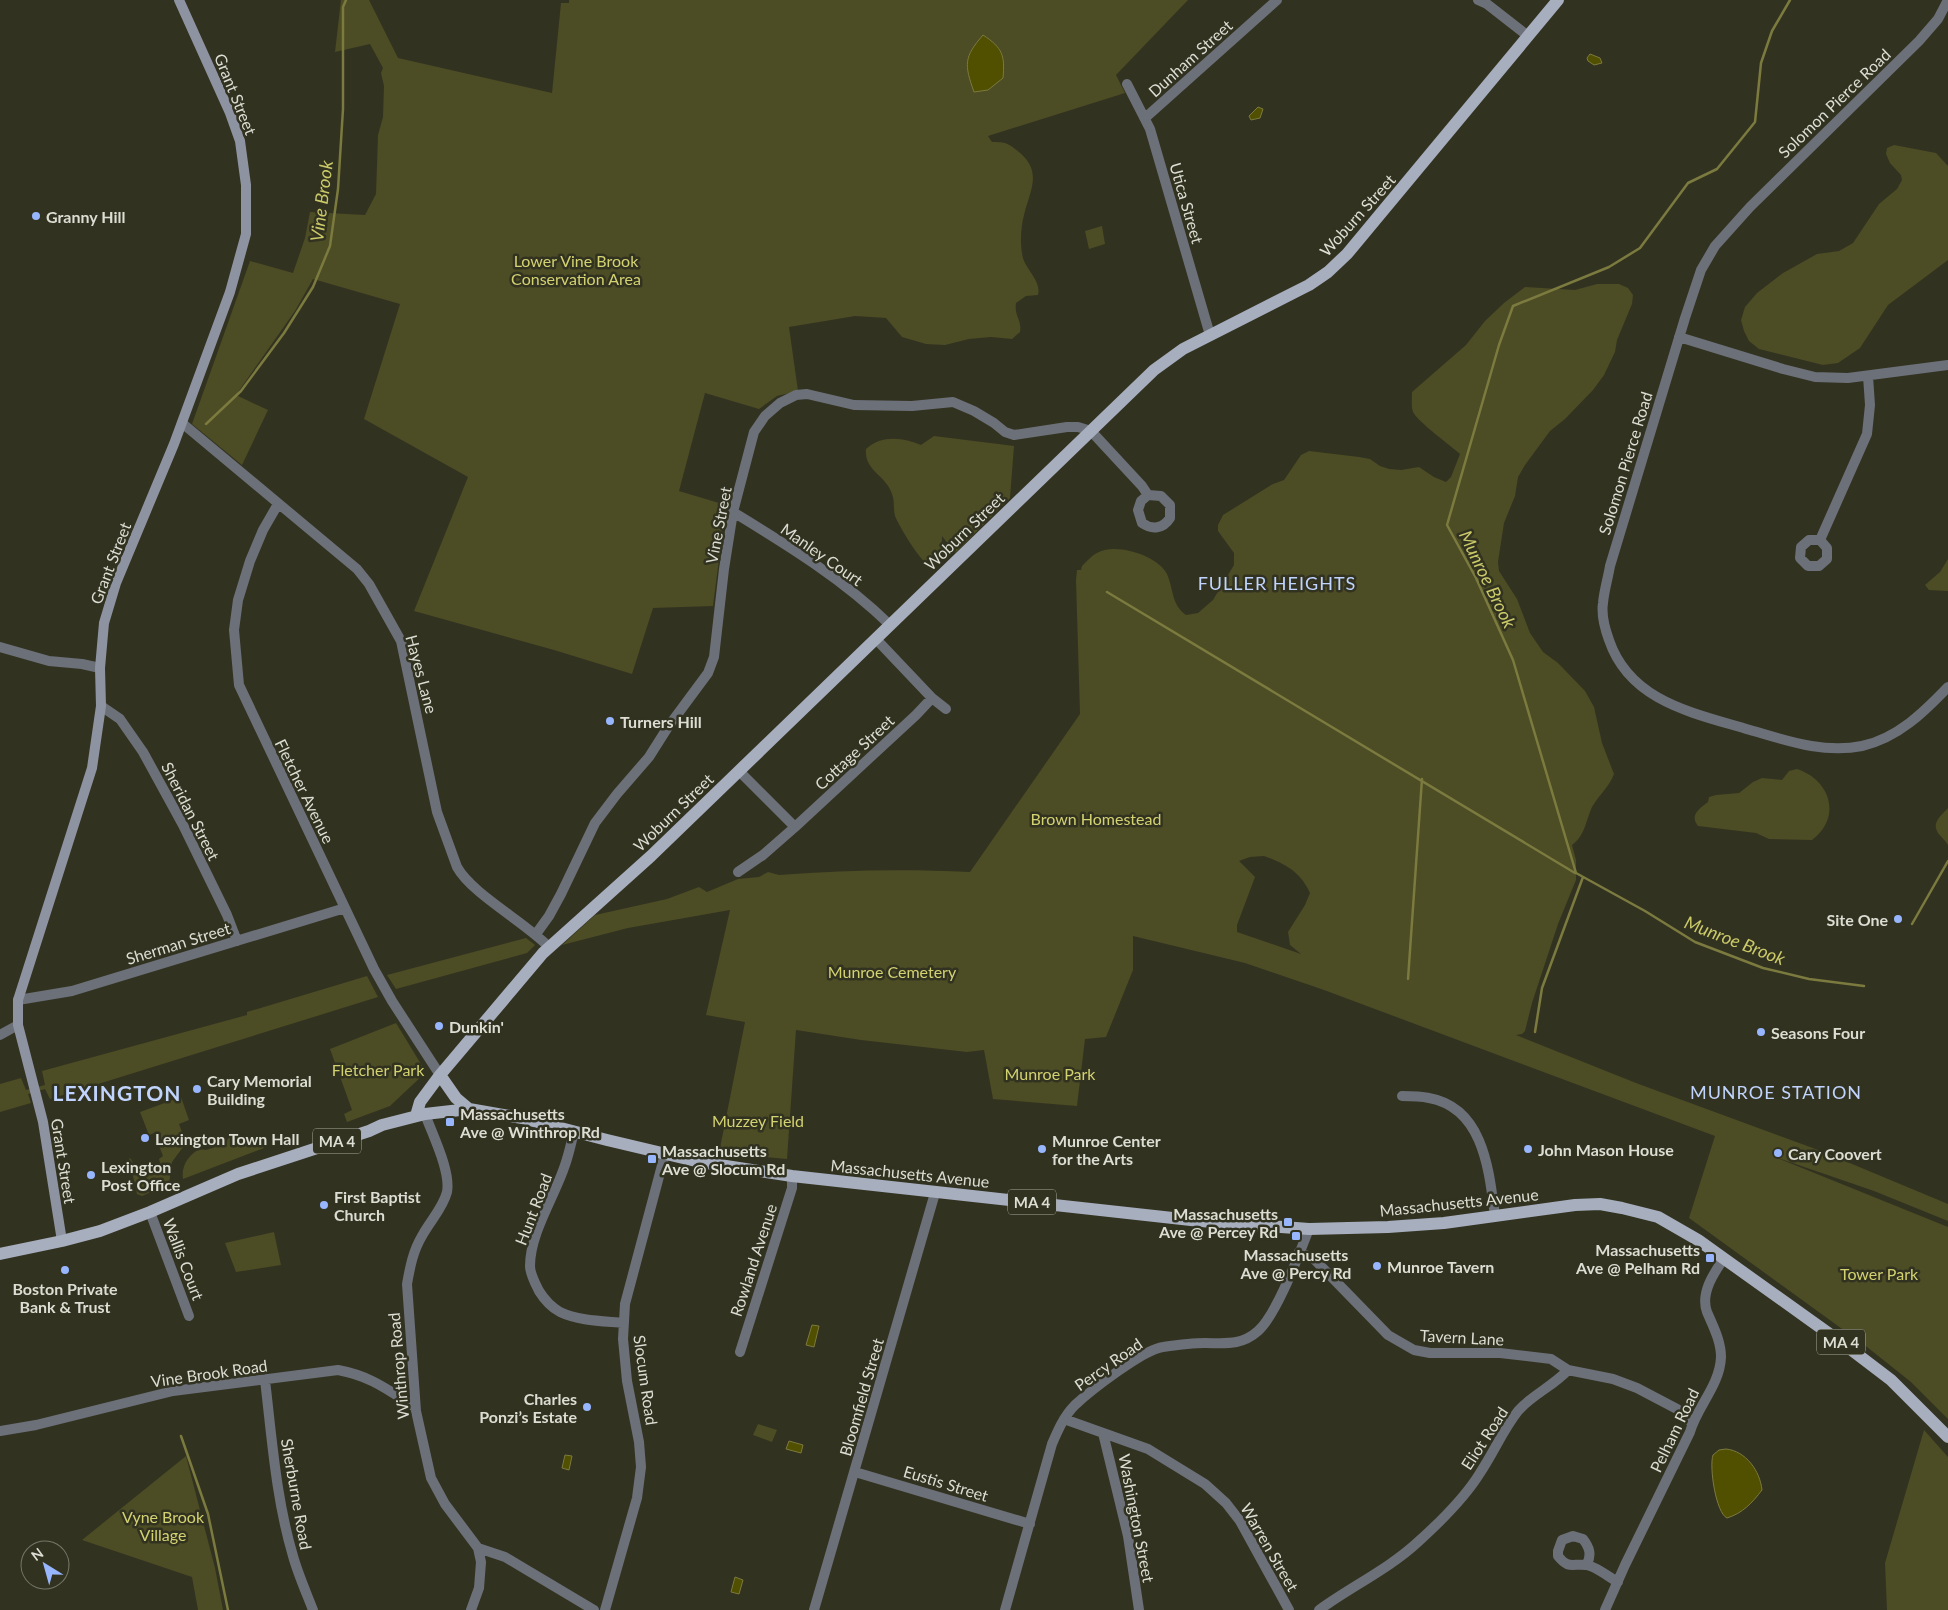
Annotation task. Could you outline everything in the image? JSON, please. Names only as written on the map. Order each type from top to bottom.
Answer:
[{"type":"main road","name":"Woburn Street","points":[[420,1115],[420,1102],[440,1075],[518,980],[549,947],[652,856],[1154,370],[1175,354],[1298,291],[1328,272],[1347,254],[1558,0]]},
{"type":"main road","points":[[440,1075],[456,1098],[469,1109]]},
{"type":"main road","name":"Massachusetts Avenue","points":[[0,1254],[62,1241],[100,1230],[150,1212],[238,1174],[382,1125],[420,1115],[469,1109],[513,1116],[700,1162],[792,1176],[935,1193],[1200,1221],[1309,1229],[1388,1227],[1444,1223],[1575,1205],[1600,1204],[1658,1217],[1669,1222],[1724,1258],[1891,1380],[1948,1437]]},
{"type":"street","name":"Grant Street","points":[[62,1241],[43,1122],[18,1025],[18,1000],[92,768],[101,706],[100,668],[104,623],[116,583],[182,423],[230,292],[246,234],[247,208],[240,141],[230,113],[179,0]]},
{"type":"street","name":"Dunham Street","points":[[1145,118],[1276,0]]},
{"type":"street","points":[[1478,0],[1488,4],[1528,36]]},
{"type":"street","name":"Solomon Pierce Road","points":[[1948,0],[1938,19],[1920,41],[1750,207],[1715,246],[1701,270],[1610,566],[1602,603],[1604,627],[1612,651],[1626,673],[1644,690],[1662,701],[1802,745],[1826,748],[1861,746],[1882,739],[1916,719],[1948,687]]},
{"type":"street","name":"Utica Street","points":[[1127,84],[1150,129],[1210,335]]},
{"type":"street","points":[[1679,337],[1815,377],[1848,378],[1948,365]]},
{"type":"street","points":[[1820,540],[1867,434],[1870,405],[1868,376]]},
{"type":"street","name":"Vine Street","points":[[536,934],[557,902],[595,823],[617,794],[649,758],[668,727],[708,673],[714,657],[724,569],[733,512],[754,432],[765,416],[780,403],[796,396],[807,394],[854,406],[912,406],[953,402],[974,411],[1005,432],[1014,435],[1067,427],[1078,427],[1090,432]]},
{"type":"street","name":"Hayes Lane","points":[[182,423],[357,569],[378,599],[402,641],[438,812],[460,873],[478,890],[536,934],[549,947]]},
{"type":"street","points":[[1090,432],[1142,486],[1148,495]]},
{"type":"street","name":"Fletcher Avenue","points":[[278,504],[252,554],[238,600],[234,630],[238,685],[383,986],[440,1075]]},
{"type":"street","name":"Manley Court","points":[[733,512],[793,548],[825,571],[866,603],[890,625]]},
{"type":"street","points":[[876,639],[932,698],[946,709]]},
{"type":"street","points":[[0,647],[49,661],[82,664],[100,668]]},
{"type":"street","name":"Cottage Street","points":[[738,872],[763,855],[795,827],[932,698]]},
{"type":"street","name":"Sheridan Street","points":[[101,706],[120,719],[143,752],[183,825],[227,915],[237,941]]},
{"type":"street","points":[[740,771],[795,827]]},
{"type":"street","name":"Sherman Street","points":[[18,1000],[72,991],[345,908]]},
{"type":"street","points":[[0,1035],[18,1025]]},
{"type":"street","points":[[1402,1096],[1430,1098],[1447,1104],[1466,1117],[1477,1133],[1485,1156],[1495,1216]]},
{"type":"street","name":"Winthrop Road","points":[[420,1115],[446,1174],[447,1191],[440,1207],[417,1246],[410,1263],[407,1284],[416,1407],[430,1478],[445,1504],[478,1548]]},
{"type":"street","name":"Hunt Road","points":[[574,1132],[566,1164],[536,1235],[530,1267],[535,1284],[542,1296],[560,1312],[578,1318],[624,1323]]},
{"type":"street","name":"Slocum Road","points":[[605,1610],[638,1498],[642,1467],[640,1442],[627,1381],[623,1339],[625,1304],[665,1154]]},
{"type":"street","name":"Rowland Avenue","points":[[740,1352],[792,1188],[792,1176]]},
{"type":"street","name":"Bloomfield Street","points":[[814,1610],[935,1193]]},
{"type":"street","name":"Wallis Court","points":[[150,1212],[189,1316]]},
{"type":"street","name":"Percy Road","points":[[1005,1610],[1052,1444],[1064,1419],[1075,1405],[1144,1355],[1161,1347],[1205,1343],[1228,1344],[1244,1340],[1259,1330],[1270,1316],[1309,1229]]},
{"type":"street","name":"Tavern Lane","points":[[1299,1252],[1313,1258],[1388,1335],[1414,1350],[1430,1353],[1500,1353],[1551,1359],[1568,1370]]},
{"type":"street","name":"Pelham Road","points":[[1605,1610],[1690,1432],[1692,1424],[1712,1388],[1721,1357],[1714,1327],[1706,1310],[1707,1292],[1710,1279],[1724,1258]]},
{"type":"street","name":"Vine Brook Road","points":[[0,1431],[36,1425],[173,1391],[338,1370],[357,1374],[378,1383],[416,1407]]},
{"type":"street","points":[[1568,1370],[1613,1379],[1637,1388],[1677,1409],[1692,1424]]},
{"type":"street","name":"Eliot Road","points":[[1318,1610],[1398,1559],[1420,1540],[1460,1499],[1480,1474],[1507,1426],[1520,1409],[1536,1394],[1556,1383],[1568,1370]]},
{"type":"street","name":"Sherburne Road","points":[[265,1380],[283,1515],[293,1558],[313,1610]]},
{"type":"street","name":"Warren Street","points":[[1064,1419],[1148,1450],[1205,1484],[1226,1503],[1251,1540],[1289,1610]]},
{"type":"street","name":"Washington Street","points":[[1103,1433],[1128,1536],[1139,1610]]},
{"type":"street","name":"Eustis Street","points":[[855,1472],[1030,1524]]},
{"type":"street","points":[[471,1610],[479,1588],[481,1562],[478,1548]]},
{"type":"street","points":[[478,1548],[505,1557],[594,1610]]},
{"type":"street","points":[[1587,1564],[1618,1582]]},
{"type":"green space","name":"Lower Vine Brook Conservation Area","points":[[341,0],[369,0],[398,58],[552,93],[561,3],[569,3],[569,0],[1188,0],[1116,75],[1125,93],[988,136],[992,142],[1007,144],[1019,152],[1026,159],[1033,174],[1033,182],[1022,224],[1021,244],[1025,264],[1035,279],[1039,290],[1038,295],[1026,296],[1016,303],[1020,332],[1012,339],[991,337],[969,339],[945,345],[926,344],[902,337],[886,318],[855,316],[789,327],[798,391],[777,396],[759,409],[705,393],[679,491],[729,506],[723,528],[713,606],[653,608],[632,674],[414,611],[468,477],[364,419],[400,304],[313,279],[295,311],[236,395],[268,410],[242,465],[192,424],[250,261],[293,273],[305,238],[310,212],[365,215],[376,194],[378,135],[383,117],[384,86],[381,73],[383,68],[370,44],[335,52]]},
{"type":"green space","points":[[1894,145],[1936,153],[1948,166],[1948,260],[1888,305],[1860,348],[1838,363],[1823,365],[1759,349],[1749,341],[1744,331],[1741,320],[1745,307],[1757,293],[1783,273],[1817,254],[1839,251],[1853,243],[1879,204],[1897,189],[1902,180],[1901,175],[1890,163],[1886,154],[1887,148]]},
{"type":"green space","points":[[1102,226],[1105,244],[1089,249],[1085,231]]},
{"type":"green space","points":[[1597,284],[1619,284],[1628,288],[1633,295],[1632,304],[1617,340],[1615,352],[1604,375],[1593,390],[1565,419],[1550,431],[1518,477],[1515,496],[1504,523],[1498,562],[1499,571],[1517,599],[1530,633],[1543,652],[1558,663],[1585,691],[1594,707],[1602,743],[1614,774],[1592,807],[1580,837],[1572,845],[1576,860],[1576,880],[1558,924],[1532,1003],[1525,1031],[1522,1034],[1516,1035],[1636,1083],[1821,1151],[1948,1204],[1948,1221],[1874,1191],[1775,1157],[1948,1227],[1948,1419],[1911,1382],[1867,1347],[1689,1218],[1715,1136],[1324,990],[1245,963],[1133,936],[1133,970],[1106,1037],[1085,1039],[1077,1106],[993,1099],[984,1050],[967,1052],[861,1040],[796,1030],[787,1159],[719,1153],[745,1022],[706,1015],[730,910],[628,928],[562,945],[595,915],[667,899],[699,887],[707,892],[738,879],[759,877],[768,872],[779,875],[874,871],[970,872],[1080,714],[1077,570],[1081,570],[1082,566],[1091,557],[1105,550],[1114,549],[1135,552],[1155,561],[1162,567],[1167,574],[1175,601],[1181,611],[1186,615],[1198,613],[1213,600],[1234,565],[1234,553],[1218,531],[1218,525],[1223,515],[1273,484],[1284,480],[1301,455],[1309,451],[1359,457],[1370,459],[1380,466],[1389,469],[1401,470],[1419,467],[1446,482],[1451,477],[1460,454],[1416,416],[1412,407],[1412,392],[1466,345],[1485,321],[1504,303],[1525,287],[1575,290]],"holes":[[[1264,856],[1285,865],[1297,874],[1310,893],[1305,905],[1288,932],[1290,945],[1301,954],[1237,932],[1237,925],[1255,877],[1239,861],[1250,857]]]},
{"type":"green space","points":[[934,436],[1014,446],[1010,498],[955,553],[942,536],[938,557],[927,564],[914,549],[897,521],[892,494],[885,482],[868,463],[866,449],[872,444],[886,439],[900,439],[921,445]]},
{"type":"green space","points":[[1948,559],[1948,591],[1929,590],[1925,585],[1940,572]]},
{"type":"green space","points":[[1797,769],[1809,774],[1818,782],[1825,790],[1828,800],[1829,811],[1827,821],[1812,840],[1769,839],[1756,833],[1698,826],[1695,815],[1708,802],[1709,797],[1739,793],[1753,782],[1762,778],[1782,780],[1789,771]]},
{"type":"green space","points":[[1948,808],[1948,845],[1938,833],[1936,825],[1938,819]]},
{"type":"green space","points":[[526,938],[535,945],[527,953],[396,989],[387,975]]},
{"type":"green space","points":[[367,976],[378,997],[50,1099],[45,1089],[28,1094],[31,1103],[0,1112],[0,1084],[21,1078],[26,1090],[45,1085],[42,1071],[247,1015],[247,1012]]},
{"type":"green space","name":"Fletcher Park","points":[[396,1023],[424,1069],[424,1074],[390,1106],[347,1122],[344,1114],[352,1110],[330,1049]]},
{"type":"green space","points":[[181,1097],[189,1120],[179,1124],[186,1143],[172,1162],[169,1184],[142,1196],[137,1194],[129,1158],[137,1172],[160,1163],[159,1159],[163,1156],[154,1133],[149,1135],[140,1112]]},
{"type":"green space","points":[[235,1135],[254,1140],[264,1148],[183,1179],[184,1166],[195,1152],[199,1149],[206,1150],[225,1144],[229,1137]]},
{"type":"green space","points":[[274,1232],[281,1265],[236,1272],[225,1243]]},
{"type":"green space","points":[[758,1424],[777,1430],[772,1442],[753,1435]]},
{"type":"green space","points":[[1924,1430],[1948,1457],[1948,1610],[1887,1610],[1885,1563]]},
{"type":"green space","name":"Vyne Brook Village","points":[[186,1456],[215,1568],[223,1610],[198,1610],[192,1577],[82,1540]]},
{"type":"shaded area","points":[[983,35],[995,44],[1001,53],[1004,64],[1003,78],[988,90],[974,92],[967,67],[972,49]]},
{"type":"shaded area","points":[[1590,54],[1600,58],[1602,63],[1594,65],[1588,61],[1587,58]]},
{"type":"shaded area","points":[[1258,107],[1263,109],[1260,118],[1251,120],[1249,116]]},
{"type":"shaded area","points":[[812,1325],[819,1326],[814,1347],[806,1345]]},
{"type":"shaded area","points":[[789,1441],[803,1445],[801,1453],[786,1449]]},
{"type":"shaded area","points":[[1726,1449],[1740,1454],[1751,1463],[1761,1483],[1762,1490],[1747,1507],[1727,1518],[1723,1514],[1717,1499],[1712,1469],[1713,1455],[1719,1450]]},
{"type":"shaded area","points":[[565,1455],[572,1456],[569,1470],[562,1468]]},
{"type":"shaded area","points":[[735,1577],[743,1580],[739,1594],[731,1592]]},
{"type":"waterway","name":"Vine Brook","points":[[206,424],[241,391],[284,333],[313,287],[330,246],[338,189],[343,109],[343,7],[346,0]]},
{"type":"waterway","name":"Munroe Brook","points":[[1790,0],[1772,31],[1761,63],[1755,122],[1717,169],[1688,183],[1640,248],[1609,267],[1513,306],[1499,345],[1447,525],[1476,578],[1513,660],[1576,873],[1645,911],[1695,942],[1763,968],[1809,979],[1864,986]]},
{"type":"waterway","points":[[1107,592],[1575,873]]},
{"type":"waterway","points":[[1408,979],[1422,779]]},
{"type":"waterway","name":"Munroe Brook","points":[[1912,924],[1948,861]]},
{"type":"waterway","points":[[1535,1032],[1542,988],[1583,877]]},
{"type":"waterway","points":[[181,1436],[208,1514],[228,1610]]},
{"type":"place","name":"Granny Hill","points":[[36,216]]},
{"type":"place","name":"Turners Hill","points":[[610,721]]},
{"type":"place","name":"Site One","points":[[1898,919]]},
{"type":"place","name":"Dunkin'","points":[[439,1026]]},
{"type":"place","name":"Seasons Four","points":[[1761,1032]]},
{"type":"place","name":"Cary Memorial Building","points":[[197,1089]]},
{"type":"place","name":"Massachusetts Ave @ Winthrop Rd","points":[[450,1122]]},
{"type":"place","name":"Lexington Town Hall","points":[[145,1138]]},
{"type":"place","name":"Munroe Center for the Arts","points":[[1042,1149]]},
{"type":"place","name":"John Mason House","points":[[1528,1149]]},
{"type":"place","name":"Cary Coovert","points":[[1778,1153]]},
{"type":"place","name":"Massachusetts Ave @ Slocum Rd","points":[[652,1159]]},
{"type":"place","name":"Lexington Post Office","points":[[91,1175]]},
{"type":"place","name":"First Baptist Church","points":[[324,1205]]},
{"type":"place","name":"Massachusetts Ave @ Percey Rd","points":[[1288,1222]]},
{"type":"place","name":"Massachusetts Ave @ Percy Rd","points":[[1296,1236]]},
{"type":"place","name":"Massachusetts Ave @ Pelham Rd","points":[[1710,1258]]},
{"type":"place","name":"Munroe Tavern","points":[[1377,1266]]},
{"type":"place","name":"Boston Private Bank & Trust","points":[[65,1270]]},
{"type":"place","name":"Charles Ponzi’s Estate","points":[[587,1407]]},
{"type":"district","name":"FULLER HEIGHTS","points":[[1277,583]]},
{"type":"district","name":"LEXINGTON","points":[[117,1092]]},
{"type":"district","name":"MUNROE STATION","points":[[1776,1092]]},
{"type":"park label","name":"Brown Homestead","points":[[1096,818]]},
{"type":"park label","name":"Munroe Cemetery","points":[[892,971]]},
{"type":"park label","name":"Munroe Park","points":[[1050,1073]]},
{"type":"park label","name":"Muzzey Field","points":[[758,1120]]},
{"type":"park label","name":"Tower Park","points":[[1879,1273]]}]
